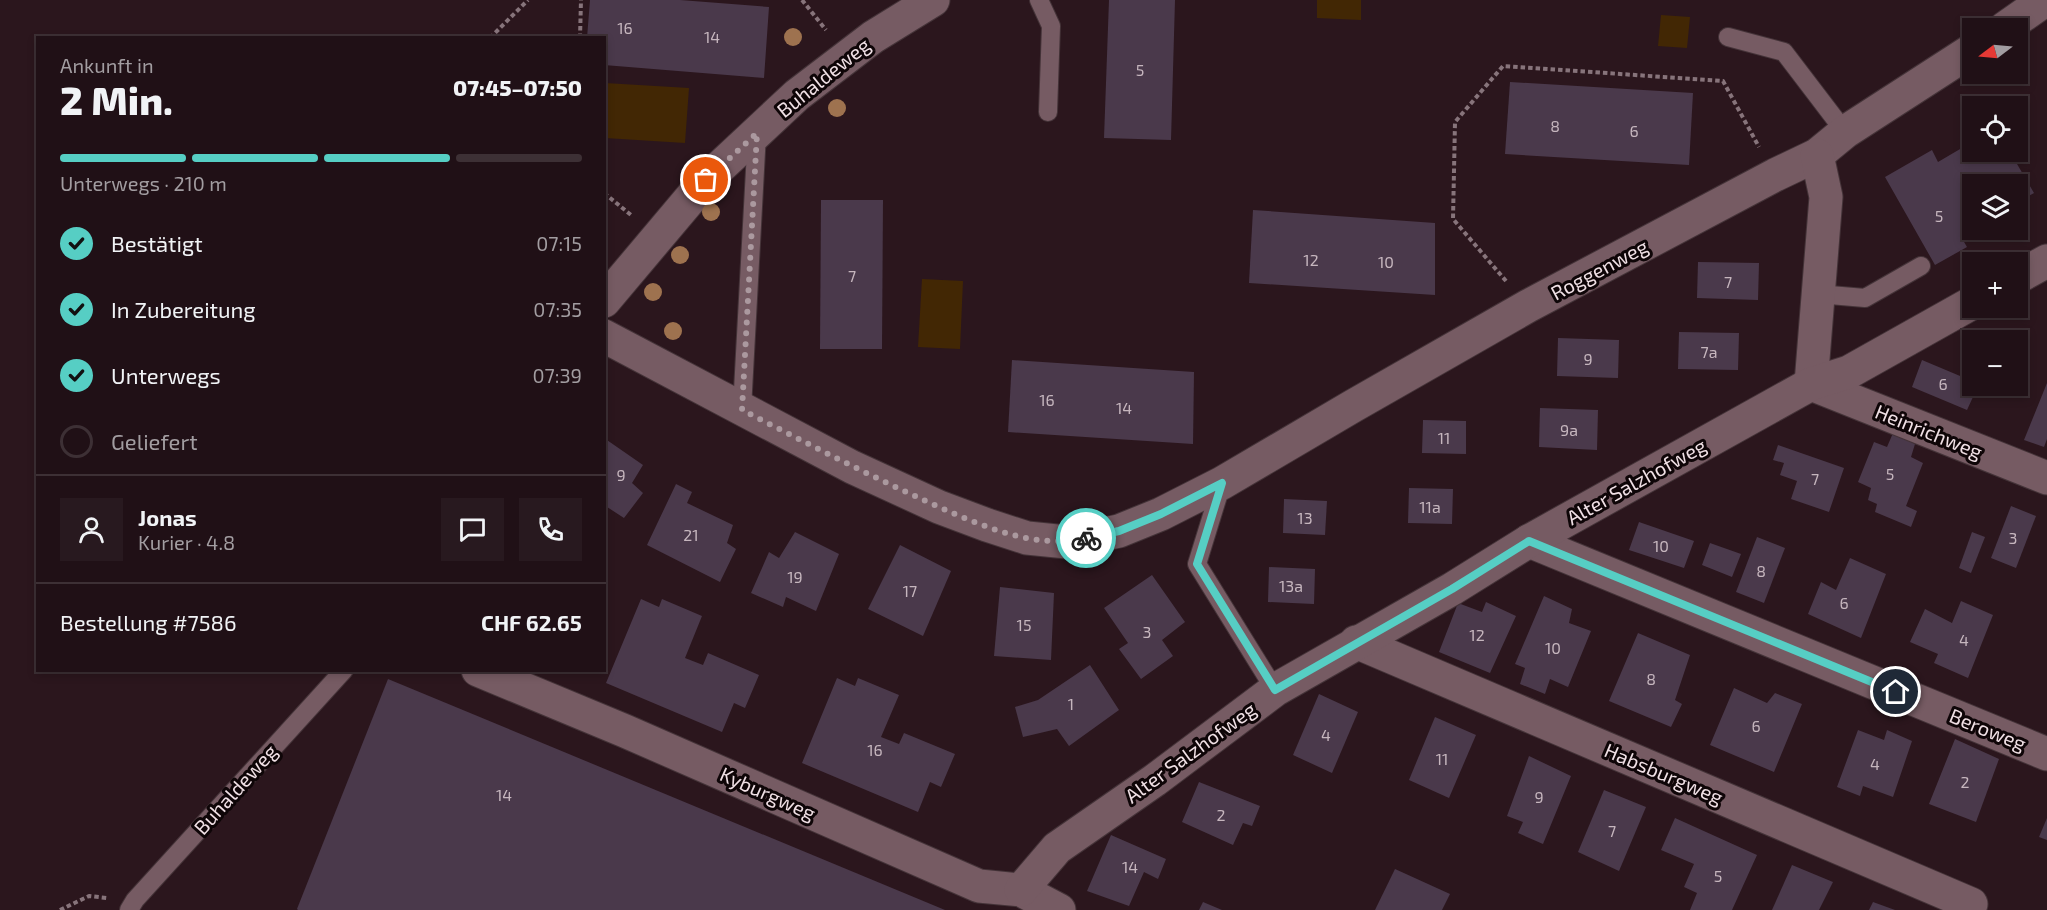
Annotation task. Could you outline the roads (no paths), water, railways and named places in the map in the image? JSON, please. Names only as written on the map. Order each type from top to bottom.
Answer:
[{"type":"street","name":"Buhaldeweg","points":[[606,299],[706,180],[797,95],[873,36],[933,0]]},
{"type":"street","points":[[2020,18],[2044,2]]},
{"type":"street","name":"Roggenweg","points":[[606,337],[742,410],[939,507],[1027,538],[1067,542],[1119,531],[1161,514],[1222,483],[1528,306],[1774,175],[1817,155],[1845,132],[1962,56]]},
{"type":"street","points":[[1811,384],[1826,197],[1817,155]]},
{"type":"street","points":[[2028,271],[2047,261]]},
{"type":"street","name":"Alter Salzhofweg","points":[[1021,890],[1057,848],[1155,780],[1275,690],[1452,589],[1529,541],[1811,384],[1849,372],[1962,309]]},
{"type":"street","name":"Heinrichweg","points":[[1811,384],[2047,478]]},
{"type":"street","name":"Beroweg","points":[[1529,541],[2047,753]]},
{"type":"street","name":"Habsburgweg","points":[[1356,642],[1970,907]]},
{"type":"street","name":"Kyburgweg","points":[[483,672],[625,731],[979,886],[1021,890],[1059,910]]},
{"type":"lane","points":[[1039,0],[1051,26],[1048,112]]},
{"type":"lane","points":[[1728,37],[1784,52],[1845,132]]},
{"type":"lane","points":[[742,410],[757,133]]},
{"type":"lane","points":[[1818,294],[1865,298],[1921,266]]},
{"type":"lane","points":[[1222,483],[1197,564],[1275,690]]},
{"type":"lane","name":"Buhaldeweg","points":[[132,905],[342,672]]}]
